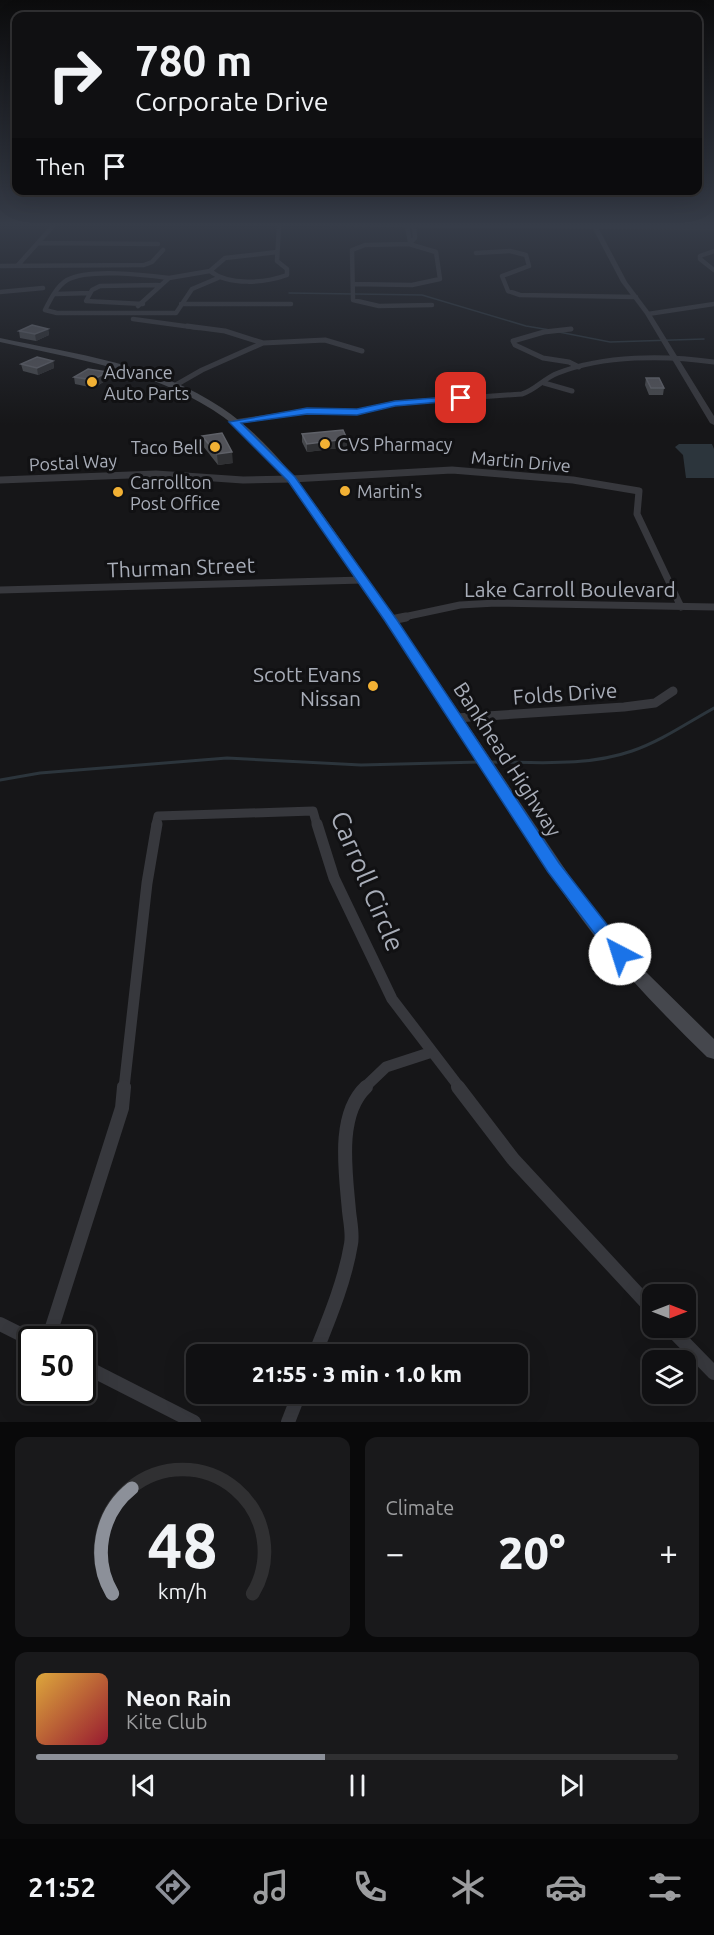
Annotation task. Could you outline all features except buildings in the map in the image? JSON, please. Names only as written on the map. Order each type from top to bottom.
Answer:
[{"type":"main road","name":"Bankhead Highway","points":[[0,340],[136,373],[174,386],[202,400],[234,422],[291,479],[391,620],[554,868],[597,927],[641,979],[714,1051]]},
{"type":"street","points":[[122,317],[143,304],[154,292]]},
{"type":"street","points":[[122,317],[176,314],[188,292]]},
{"type":"street","points":[[353,292],[353,300],[364,305],[432,304]]},
{"type":"street","points":[[512,292],[520,295],[636,297]]},
{"type":"street","points":[[632,292],[648,314],[714,423]]},
{"type":"street","points":[[143,304],[88,303],[86,301],[90,294],[56,294],[45,310],[57,313],[122,317],[225,331],[263,343],[325,340],[362,351]]},
{"type":"street","points":[[181,304],[291,304]]},
{"type":"street","points":[[648,314],[714,304]]},
{"type":"street","points":[[571,329],[544,332],[513,341],[515,345],[543,358],[569,362],[579,367]]},
{"type":"street","points":[[174,386],[196,373],[263,343]]},
{"type":"street","points":[[234,422],[307,411],[357,412],[395,403],[522,394],[536,390],[556,373],[579,367],[672,356],[714,362]]},
{"type":"street","points":[[544,383],[572,391]]},
{"type":"street","name":"Martin Drive","points":[[291,479],[452,470],[573,480],[639,491],[637,514],[681,607]]},
{"type":"street","name":"Postal Way","points":[[0,480],[156,474],[243,480],[291,479]]},
{"type":"street","name":"Thurman Street","points":[[0,590],[363,580]]},
{"type":"street","name":"Lake Carroll Boulevard","points":[[391,620],[460,605],[714,607]]},
{"type":"street","name":"Folds Drive","points":[[456,718],[624,708],[656,703],[673,691]]},
{"type":"street","name":"Carroll Circle","points":[[52,1326],[122,1107],[147,883],[158,816],[313,811],[334,878],[392,999],[513,1159],[642,1298]]},
{"type":"street","points":[[319,1344],[331,1312],[351,1242],[346,1172],[348,1123],[355,1097],[386,1067],[432,1052]]},
{"type":"street","points":[[0,1324],[18,1333]]},
{"type":"street","points":[[680,1338],[714,1373]]},
{"type":"street","points":[[96,1372],[194,1422]]},
{"type":"street","points":[[288,1422],[295,1404]]},
{"type":"shaded area","points":[[679,444],[712,444],[714,478],[686,478],[683,455],[675,447]]},
{"type":"waterway","points":[[289,293],[422,295],[526,326],[550,330]]},
{"type":"waterway","points":[[559,332],[610,342],[704,339]]},
{"type":"waterway","points":[[489,762],[579,762],[615,756],[653,742],[714,708]]},
{"type":"waterway","points":[[0,780],[40,773],[227,758],[361,765],[480,762]]},
{"type":"place","name":"Advance Auto Parts","points":[[92,382]]},
{"type":"place","name":"CVS Pharmacy","points":[[325,444]]},
{"type":"place","name":"Taco Bell","points":[[215,447]]},
{"type":"place","name":"Martin's","points":[[345,491]]},
{"type":"place","name":"Carrollton Post Office","points":[[118,492]]},
{"type":"place","name":"Scott Evans Nissan","points":[[373,686]]},
{"type":"route","points":[[461,398],[395,403],[357,412],[307,411],[234,422],[291,479],[391,620],[554,868],[597,927],[620,954]]}]
